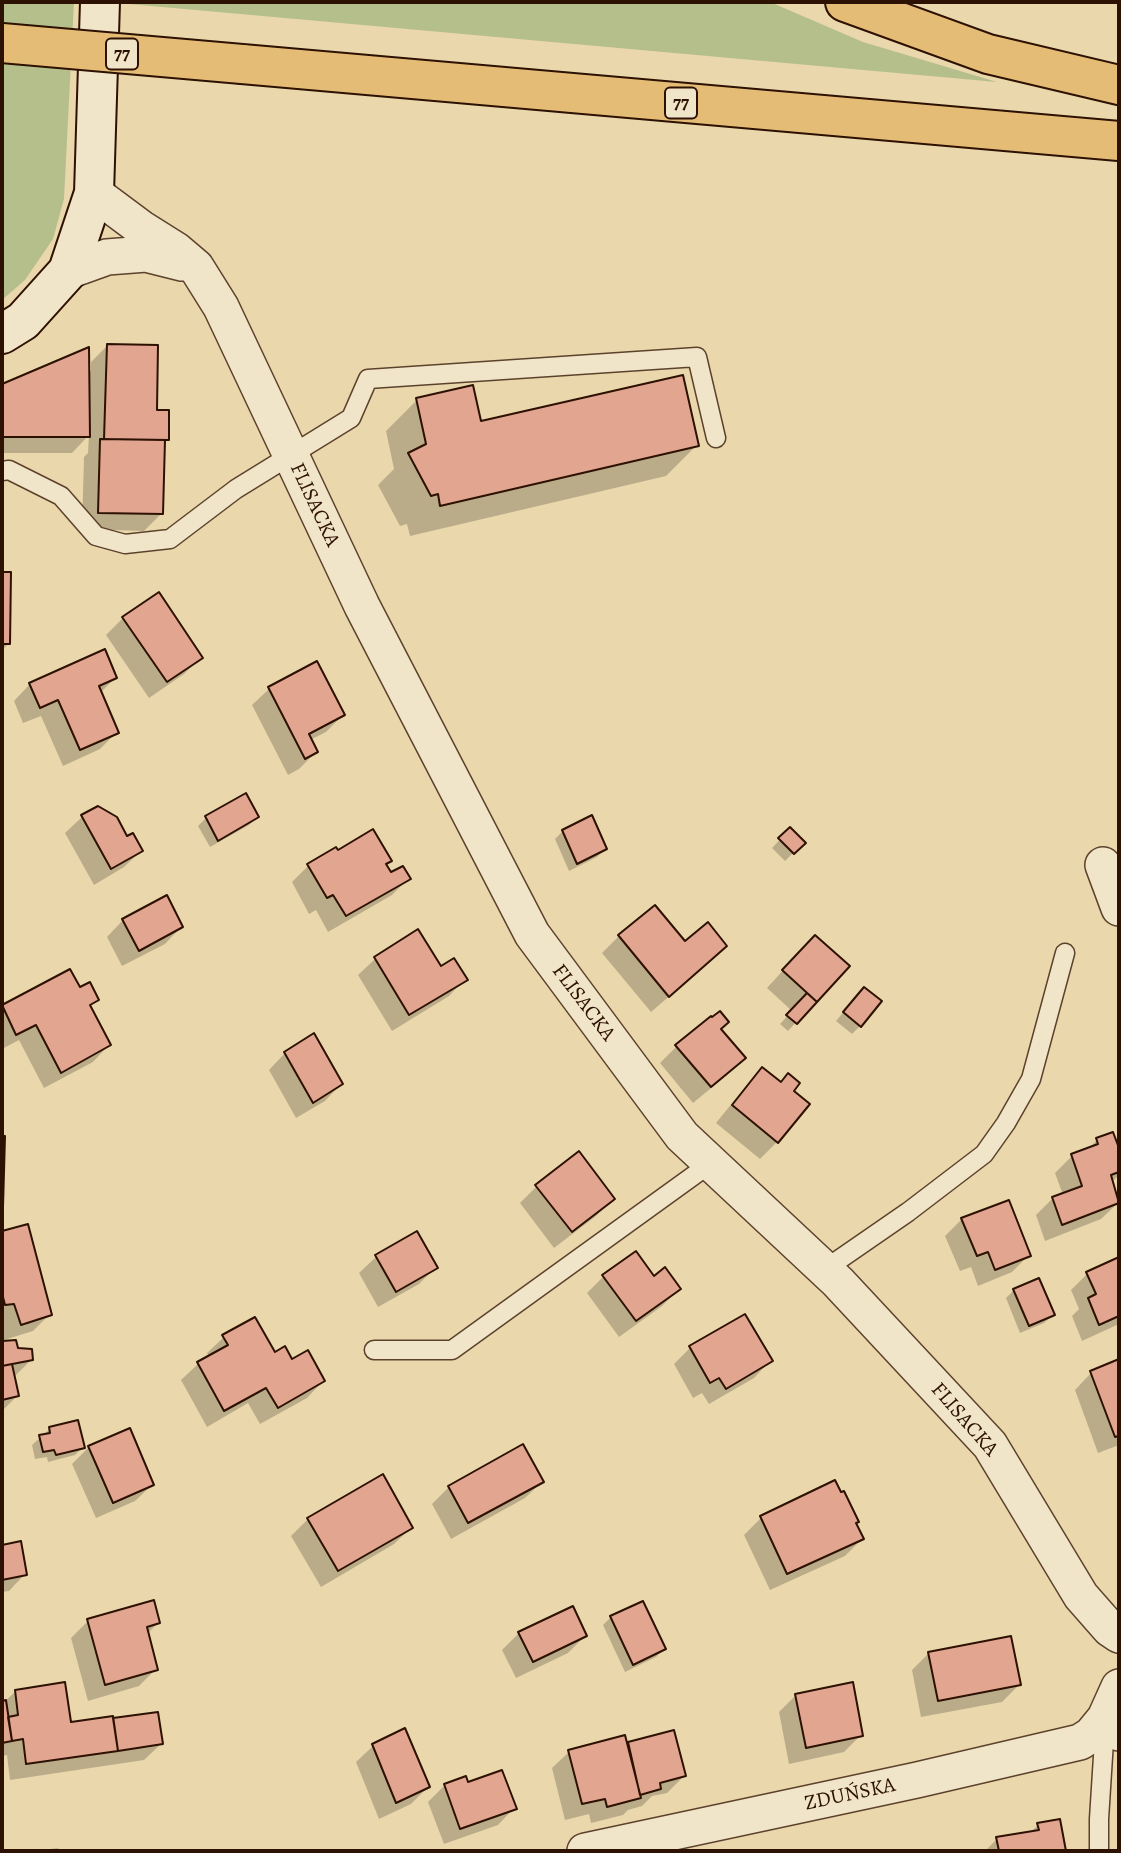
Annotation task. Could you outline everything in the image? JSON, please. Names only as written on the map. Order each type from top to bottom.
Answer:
[{"type":"main road","points":[[2,334],[23,321],[68,271],[94,192],[100,2]]},
{"type":"main road","points":[[845,2],[988,54],[1119,85]]},
{"type":"main road","name":"77","points":[[2,43],[1119,141]]},
{"type":"street","name":"FLISACKA","points":[[94,192],[196,267],[221,307],[362,606],[531,934],[682,1136],[838,1282],[990,1445],[1081,1596],[1110,1629],[1119,1635]]},
{"type":"street","points":[[68,271],[107,257],[146,254],[196,267]]},
{"type":"street","points":[[1103,865],[1119,908]]},
{"type":"street","points":[[1112,1726],[1119,1686]]},
{"type":"street","name":"ZDUŃSKA","points":[[585,1851],[1080,1742],[1112,1726]]},
{"type":"lane","points":[[2,471],[9,470],[61,496],[96,536],[125,544],[170,539],[236,489],[351,418],[368,379],[697,356],[716,438]]},
{"type":"lane","points":[[824,1270],[908,1212],[984,1154],[1006,1123],[1031,1079],[1065,953]]},
{"type":"lane","points":[[374,1350],[452,1349],[711,1163]]},
{"type":"lane","points":[[1100,1851],[1099,1819],[1112,1726]]},
{"type":"green space","points":[[2,2],[74,2],[64,199],[53,239],[25,280],[2,300]]},
{"type":"green space","points":[[770,2],[863,42],[997,82],[129,4]]},
{"type":"building","points":[[107,344],[158,345],[157,410],[169,410],[169,440],[104,439]]},
{"type":"building","points":[[89,347],[90,437],[2,437],[2,384]]},
{"type":"building","points":[[683,375],[699,446],[440,506],[438,494],[431,496],[408,453],[426,444],[416,398],[473,385],[481,421]]},
{"type":"building","points":[[100,439],[165,440],[163,514],[98,513]]},
{"type":"building","points":[[2,572],[11,572],[10,644],[2,644]]},
{"type":"building","points":[[159,592],[203,658],[167,682],[122,617]]},
{"type":"building","points":[[105,649],[117,678],[99,686],[119,733],[80,750],[58,700],[40,708],[29,683]]},
{"type":"building","points":[[317,661],[345,715],[309,734],[318,752],[305,759],[268,687]]},
{"type":"building","points":[[246,793],[259,817],[218,841],[205,816]]},
{"type":"building","points":[[98,806],[117,817],[127,836],[133,833],[143,851],[111,869],[81,815]]},
{"type":"building","points":[[592,815],[607,849],[577,864],[562,830]]},
{"type":"building","points":[[790,827],[806,843],[794,854],[778,838]]},
{"type":"building","points":[[373,829],[392,861],[386,864],[391,872],[403,866],[411,879],[346,916],[333,895],[327,898],[307,864],[336,847],[338,850]]},
{"type":"building","points":[[167,895],[183,927],[139,951],[122,919]]},
{"type":"building","points":[[655,905],[685,941],[708,922],[727,946],[669,997],[618,935]]},
{"type":"building","points":[[418,929],[441,966],[454,958],[468,980],[409,1015],[374,957]]},
{"type":"building","points":[[815,935],[850,966],[817,1002],[782,970]]},
{"type":"building","points":[[70,969],[80,987],[90,982],[99,1000],[90,1005],[111,1045],[61,1073],[36,1025],[16,1035],[2,1005]]},
{"type":"building","points":[[864,987],[882,1001],[861,1027],[843,1012]]},
{"type":"building","points":[[807,993],[817,1002],[797,1024],[786,1015]]},
{"type":"building","points":[[720,1011],[729,1022],[721,1029],[746,1058],[711,1087],[675,1045]]},
{"type":"building","points":[[314,1033],[343,1084],[313,1103],[284,1052]]},
{"type":"building","points":[[762,1067],[781,1082],[788,1073],[800,1083],[794,1091],[810,1104],[778,1143],[732,1105]]},
{"type":"building","points":[[1113,1132],[1119,1148],[1119,1172],[1111,1175],[1119,1203],[1062,1225],[1052,1197],[1082,1186],[1071,1154],[1098,1144],[1096,1138]]},
{"type":"building","points":[[2,1136],[5,1136],[3,1207],[2,1207]]},
{"type":"building","points":[[579,1151],[615,1199],[572,1232],[535,1185]]},
{"type":"building","points":[[1009,1200],[1031,1256],[995,1270],[988,1252],[977,1256],[961,1218]]},
{"type":"building","points":[[28,1224],[52,1315],[21,1325],[14,1304],[5,1305],[2,1293],[2,1231]]},
{"type":"building","points":[[417,1231],[438,1268],[396,1292],[375,1255]]},
{"type":"building","points":[[636,1251],[654,1276],[665,1267],[681,1289],[636,1321],[602,1275]]},
{"type":"building","points":[[1119,1257],[1119,1316],[1099,1325],[1088,1298],[1096,1294],[1086,1272]]},
{"type":"building","points":[[1039,1278],[1055,1315],[1029,1326],[1013,1289]]},
{"type":"building","points":[[745,1314],[773,1361],[726,1389],[719,1378],[710,1383],[689,1346]]},
{"type":"building","points":[[255,1317],[275,1352],[285,1346],[292,1359],[308,1350],[325,1381],[278,1408],[266,1388],[224,1411],[197,1362],[228,1345],[222,1335]]},
{"type":"building","points":[[16,1340],[18,1348],[32,1349],[33,1360],[2,1366],[2,1341]]},
{"type":"building","points":[[1119,1359],[1119,1436],[1115,1437],[1090,1371]]},
{"type":"building","points":[[12,1364],[19,1396],[2,1400],[2,1366]]},
{"type":"building","points":[[78,1420],[85,1448],[56,1455],[54,1450],[43,1452],[39,1435],[50,1433],[49,1427]]},
{"type":"building","points":[[130,1428],[154,1485],[113,1503],[88,1446]]},
{"type":"building","points":[[523,1444],[544,1482],[468,1523],[448,1486]]},
{"type":"building","points":[[383,1474],[413,1528],[338,1571],[307,1518]]},
{"type":"building","points":[[835,1480],[841,1492],[844,1491],[864,1539],[787,1574],[760,1516]]},
{"type":"building","points":[[21,1541],[27,1575],[2,1580],[2,1545]]},
{"type":"building","points":[[154,1600],[160,1623],[147,1627],[158,1670],[105,1685],[87,1619]]},
{"type":"building","points":[[643,1601],[666,1649],[633,1665],[610,1616]]},
{"type":"building","points":[[573,1606],[587,1636],[533,1662],[518,1632]]},
{"type":"building","points":[[1011,1636],[1021,1685],[938,1701],[928,1652]]},
{"type":"building","points":[[65,1682],[71,1722],[113,1716],[118,1751],[26,1764],[23,1739],[12,1741],[8,1717],[18,1715],[15,1690]]},
{"type":"building","points":[[853,1682],[863,1736],[806,1748],[795,1694]]},
{"type":"building","points":[[6,1700],[12,1741],[2,1743],[2,1701]]},
{"type":"building","points":[[158,1712],[163,1744],[118,1751],[113,1718]]},
{"type":"building","points":[[405,1728],[430,1787],[396,1803],[372,1744]]},
{"type":"building","points":[[674,1730],[686,1776],[660,1783],[661,1789],[640,1795],[628,1742]]},
{"type":"building","points":[[625,1735],[641,1798],[607,1807],[605,1799],[582,1804],[568,1750]]},
{"type":"building","points":[[502,1770],[517,1809],[460,1829],[444,1784],[466,1776],[468,1782]]},
{"type":"building","points":[[1060,1819],[1066,1851],[999,1851],[996,1837],[1039,1830],[1037,1823]]}]
